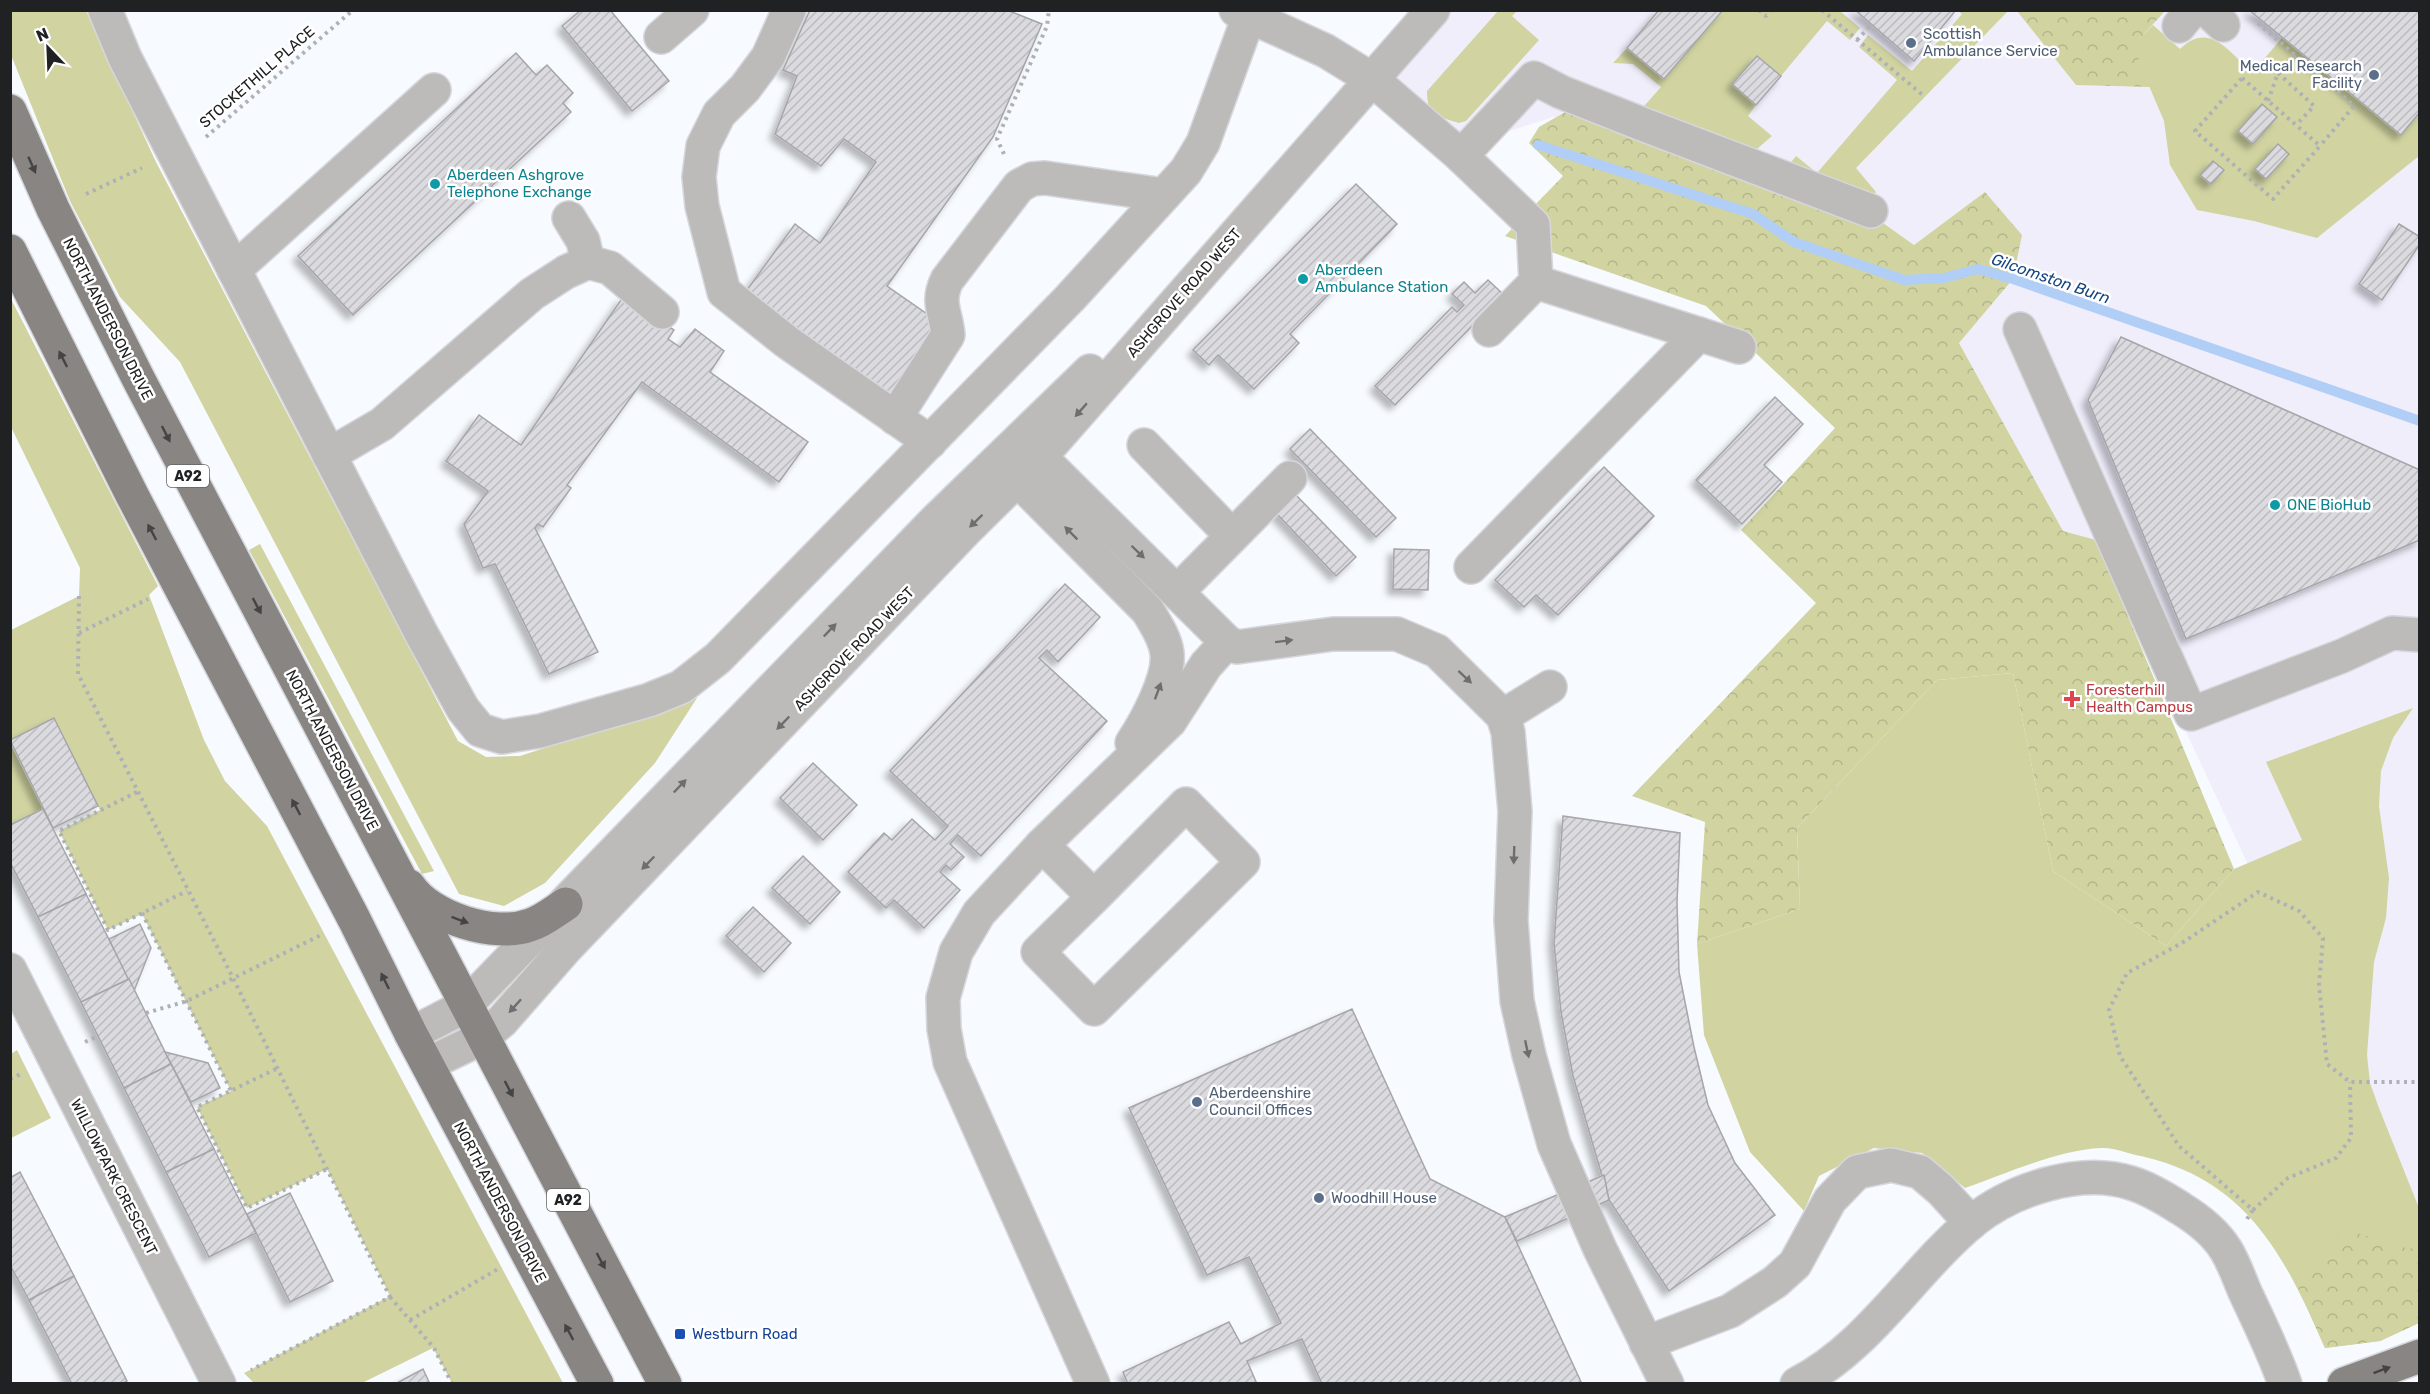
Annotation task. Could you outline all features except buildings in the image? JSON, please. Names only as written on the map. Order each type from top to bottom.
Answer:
[{"type":"main road","name":"NORTH ANDERSON DRIVE","points":[[10,111],[52,209],[193,486],[665,1383]]},
{"type":"main road","name":"NORTH ANDERSON DRIVE","points":[[10,251],[122,474],[354,919],[411,1034],[597,1383]]},
{"type":"main road","points":[[378,836],[413,892],[444,914],[480,928],[504,930],[531,925],[566,904]]},
{"type":"main road","points":[[2344,1383],[2420,1356]]},
{"type":"street","points":[[105,10],[124,58],[463,710],[480,730],[502,737],[540,731],[649,700],[681,687],[718,658],[1070,298],[1186,171],[1203,143],[1242,13],[1326,51],[1373,80],[1461,156],[1533,225],[1536,282],[1489,330]]},
{"type":"street","points":[[661,37],[692,10]]},
{"type":"street","points":[[789,10],[768,57],[745,88],[719,114],[704,146],[699,177],[702,206],[724,292],[787,342],[930,442]]},
{"type":"street","name":"ASHGROVE ROAD WEST","points":[[428,1064],[482,1038],[502,1020],[566,948],[964,532],[1022,456],[1258,208],[1433,10]]},
{"type":"street","points":[[1461,156],[1534,78],[1561,92],[1641,124],[1871,211]]},
{"type":"street","points":[[234,270],[434,90]]},
{"type":"street","points":[[895,418],[948,335],[947,320],[941,306],[941,293],[947,280],[1019,186],[1032,179],[1045,178],[1164,195]]},
{"type":"street","points":[[569,218],[583,241],[588,262]]},
{"type":"street","points":[[329,455],[382,423],[532,294],[566,272],[588,262],[610,268],[662,312]]},
{"type":"street","points":[[1536,282],[1739,347]]},
{"type":"street","points":[[2020,329],[2191,714],[2342,656],[2392,633],[2420,635]]},
{"type":"street","points":[[1471,567],[1699,334]]},
{"type":"street","points":[[1144,445],[1232,536]]},
{"type":"street","points":[[1022,456],[1178,591],[1227,642],[1237,647],[1333,634],[1397,634],[1437,651],[1503,716],[1508,732],[1515,811],[1511,920],[1517,1001],[1529,1055],[1554,1144],[1600,1249],[1667,1383]]},
{"type":"street","points":[[1022,456],[1148,611],[1162,636],[1167,654],[1162,680],[1147,721],[1114,770],[1082,809]]},
{"type":"street","name":"ASHGROVE ROAD WEST","points":[[411,1034],[465,1006],[935,521],[1022,456]]},
{"type":"street","points":[[1178,591],[1290,478]]},
{"type":"street","points":[[1093,1383],[950,1062],[944,1029],[943,998],[956,952],[979,912],[1042,845],[1170,722],[1206,665],[1227,642]]},
{"type":"street","points":[[1503,716],[1550,687]]},
{"type":"street","points":[[1186,804],[1243,862],[1094,1009],[1038,952],[1094,897],[1186,804]]},
{"type":"street","points":[[1042,845],[1094,897]]},
{"type":"street","name":"WILLOWPARK CRESCENT","points":[[10,970],[231,1378]]},
{"type":"street","points":[[1646,1343],[1730,1311],[1775,1282],[1795,1263],[1830,1200],[1857,1172],[1891,1165],[1920,1172],[1941,1190],[1971,1223]]},
{"type":"street","points":[[1797,1383],[1835,1361],[1862,1339],[1912,1282],[1971,1223],[1991,1207],[2033,1189],[2057,1182],[2109,1179],[2132,1183],[2172,1203],[2203,1223],[2226,1250],[2285,1383]]},
{"type":"path","name":"STOCKETHILL PLACE","points":[[52,209],[176,158],[353,10]]},
{"type":"path","points":[[1019,186],[997,139],[1047,26],[1049,10]]},
{"type":"path","points":[[1759,10],[1766,16],[1771,10]]},
{"type":"path","points":[[1822,10],[1925,97]]},
{"type":"path","points":[[2228,18],[2295,55],[2354,106],[2319,146],[2272,199],[2195,131],[2242,78],[2319,146]]},
{"type":"path","points":[[1857,40],[1871,25]]},
{"type":"path","points":[[2268,101],[2278,72],[2295,55]]},
{"type":"path","points":[[2278,72],[2314,106],[2296,125]]},
{"type":"path","points":[[79,633],[180,584]]},
{"type":"path","points":[[79,596],[78,674],[233,978],[390,1296],[434,1348],[452,1383]]},
{"type":"path","points":[[137,792],[59,831],[108,930],[187,891]]},
{"type":"path","points":[[2253,1210],[2179,1146],[2120,1056],[2109,1010],[2127,973],[2182,943],[2258,892],[2298,911],[2324,938],[2319,985],[2327,1064],[2350,1082],[2420,1082]]},
{"type":"path","points":[[142,914],[231,1091]]},
{"type":"path","points":[[146,1013],[187,1001],[354,919]]},
{"type":"path","points":[[276,1069],[197,1107],[248,1208],[327,1169]]},
{"type":"path","points":[[2226,1250],[2253,1210],[2288,1178],[2336,1158],[2352,1138],[2350,1082]]},
{"type":"path","points":[[410,1320],[526,1253]]},
{"type":"path","points":[[231,1378],[390,1296]]},
{"type":"shaded area","points":[[1434,11],[2419,11],[2419,1212],[2350,1082],[2096,540],[2063,531],[1959,343],[2013,279],[1984,193],[1914,245],[1876,218],[1635,132],[1553,117],[1453,149],[1373,80]]},
{"type":"green space","points":[[10,11],[86,11],[156,162],[458,741],[486,757],[520,756],[697,698],[655,763],[545,883],[504,906],[459,894],[180,362],[120,297],[70,201],[11,55]]},
{"type":"green space","points":[[1498,11],[1517,11],[1512,16],[1539,40],[1466,121],[1459,123],[1435,114],[1429,106],[1427,91]]},
{"type":"green space","points":[[1723,11],[1840,11],[1860,28],[1850,40],[1827,21],[1781,76],[1757,56],[1733,84],[1756,105],[1748,116],[1772,136],[1757,149],[1743,156],[1637,114],[1661,87],[1633,64],[1613,63],[1627,48],[1664,79]]},
{"type":"green space","points":[[1958,11],[2008,11],[1856,168],[1876,192],[1868,200],[1788,166],[1796,156],[1817,173],[1897,80],[1859,47],[1868,35],[1912,71],[1962,14]]},
{"type":"green space","points":[[2017,11],[2165,11],[2133,46],[2150,87],[2076,85]]},
{"type":"green space","points":[[2153,25],[2180,49],[2200,38],[2210,38],[2219,42],[2252,73],[2282,38],[2400,135],[2419,112],[2419,156],[2317,238],[2254,221],[2197,210],[2170,165],[2164,121],[2132,46]]},
{"type":"green space","points":[[1567,111],[1876,218],[1914,245],[1985,192],[2022,235],[2013,279],[1959,343],[2063,531],[2096,540],[2234,869],[2166,946],[2053,871],[2013,673],[1937,680],[1797,828],[1800,909],[1697,944],[1705,822],[1632,796],[1816,603],[1741,530],[1835,428],[1706,306],[1505,236],[1563,176],[1529,143],[1539,127]]},
{"type":"green space","points":[[10,297],[158,586],[149,595],[204,740],[225,781],[267,826],[563,1383],[452,1383],[433,1348],[362,1383],[254,1383],[244,1373],[390,1296],[327,1169],[247,1208],[197,1107],[231,1091],[142,914],[108,930],[59,831],[100,810],[54,718],[11,740],[11,630],[79,596],[80,568],[11,427]]},
{"type":"green space","points":[[260,544],[434,871],[422,874],[249,550]]},
{"type":"green space","points":[[2013,673],[2053,871],[2166,946],[2234,869],[2302,840],[2266,762],[2413,708],[2393,738],[2381,771],[2379,806],[2389,878],[2386,918],[2374,962],[2367,1055],[2370,1083],[2419,1208],[2419,1323],[2380,1341],[2325,1348],[2294,1283],[2277,1254],[2258,1227],[2236,1203],[2209,1183],[2178,1167],[2141,1156],[2101,1148],[2067,1153],[1965,1188],[1922,1153],[1874,1148],[1819,1176],[1804,1211],[1750,1152],[1704,1035],[1697,944],[1800,909],[1797,828],[1937,680]]},
{"type":"green space","points":[[10,743],[43,809],[11,825],[10,825]]},
{"type":"green space","points":[[17,1050],[51,1118],[11,1138],[11,1054]]},
{"type":"green space","points":[[2344,1229],[2406,1248],[2419,1249],[2419,1323],[2380,1341],[2325,1348],[2297,1285]]},
{"type":"waterway","name":"Gilcomston Burn","points":[[1538,145],[1753,214],[1794,242],[1904,280],[1944,278],[1978,269],[2013,279],[2420,421]]},
{"type":"place","name":"Scottish Ambulance Service","points":[[1911,43]]},
{"type":"place","name":"Medical Research Facility","points":[[2374,75]]},
{"type":"place","name":"Aberdeen Ashgrove Telephone Exchange","points":[[435,184]]},
{"type":"place","name":"Aberdeen Ambulance Station","points":[[1303,279]]},
{"type":"place","name":"ONE BioHub","points":[[2275,505]]},
{"type":"place","name":"Foresterhill Health Campus","points":[[2072,699]]},
{"type":"place","name":"Aberdeenshire Council Offices","points":[[1197,1102]]},
{"type":"place","name":"Woodhill House","points":[[1319,1198]]},
{"type":"place","name":"Westburn Road","points":[[680,1334]]}]
